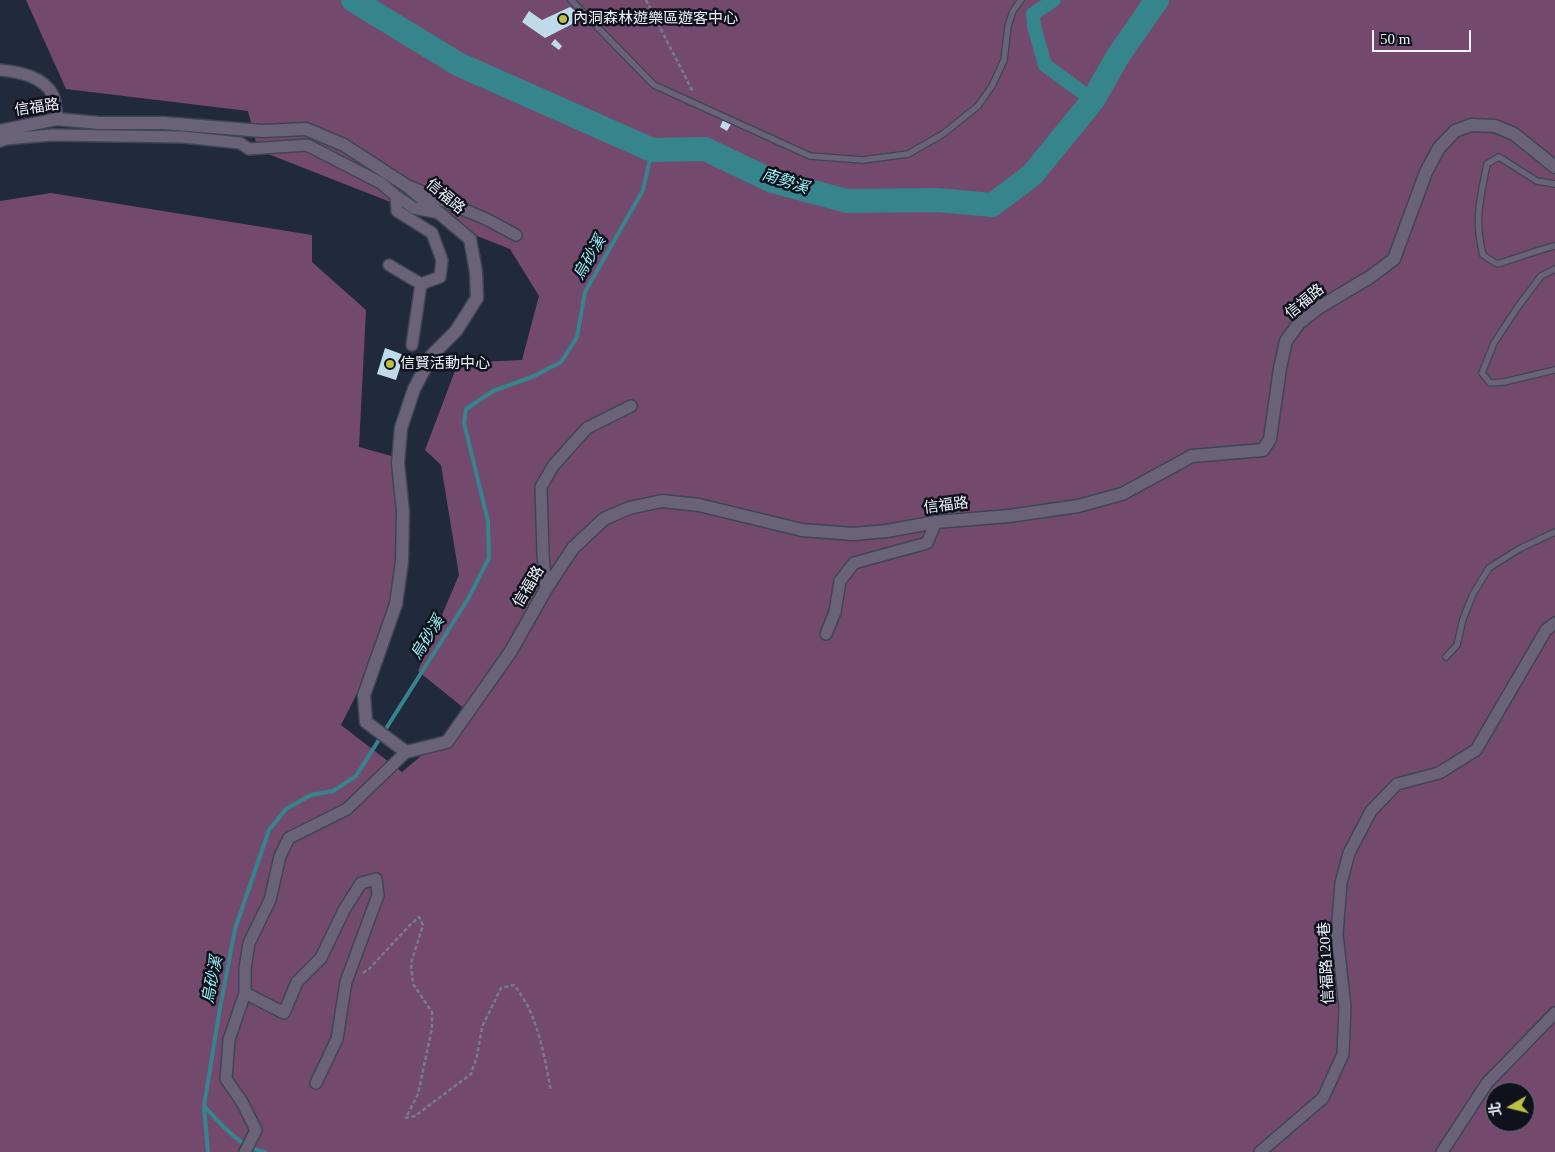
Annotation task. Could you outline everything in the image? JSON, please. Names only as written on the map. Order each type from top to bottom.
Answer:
[{"type":"street","points":[[0,70],[11,71],[40,80],[53,95],[57,119]]},
{"type":"street","name":"信福路","points":[[0,131],[57,119],[99,123],[163,123],[262,131],[306,129],[344,145],[407,186],[470,239],[476,272],[477,298],[456,331],[432,355],[414,389],[401,428],[398,463],[403,512],[402,561],[396,604],[364,695],[366,722],[406,752],[448,742],[511,652],[546,588],[573,548],[604,519],[629,508],[662,501],[699,505],[802,530],[853,534],[888,531],[936,522],[1009,516],[1078,506],[1122,494],[1192,456],[1263,450],[1270,439],[1280,368],[1286,342],[1299,323],[1318,308],[1370,277],[1394,259],[1426,172],[1439,148],[1455,131],[1471,125],[1495,126],[1514,134],[1555,167]]},
{"type":"street","points":[[0,141],[52,135],[183,137],[240,142],[249,149],[307,145],[381,182],[396,196],[414,208],[438,213]]},
{"type":"street","points":[[407,186],[486,218],[516,235]]},
{"type":"street","points":[[389,265],[421,284],[440,278],[442,260],[432,233],[397,211],[396,196]]},
{"type":"street","points":[[412,345],[421,284]]},
{"type":"street","points":[[546,588],[541,487],[553,466],[587,428],[631,406]]},
{"type":"street","points":[[826,634],[836,612],[840,581],[854,563],[927,543],[936,522]]},
{"type":"street","name":"信福路120巷","points":[[1260,1152],[1323,1098],[1343,1054],[1344,1007],[1337,934],[1341,883],[1349,853],[1371,811],[1397,784],[1439,773],[1476,750],[1546,630],[1555,623]]},
{"type":"street","points":[[245,1152],[256,1130],[242,1102],[226,1079],[229,1040],[245,993],[245,968],[249,943],[270,900],[280,856],[289,838],[347,809],[406,752]]},
{"type":"street","points":[[245,993],[284,1012],[297,982],[320,958],[344,910],[362,883],[376,879],[378,895],[346,982],[337,1039],[316,1083]]},
{"type":"street","points":[[1442,1152],[1487,1083],[1555,1013]]},
{"type":"lane","points":[[571,0],[654,85],[810,156],[863,160],[908,154],[943,134],[978,106],[992,86],[1004,60],[1008,26],[1013,11],[1021,0]]},
{"type":"lane","points":[[1555,184],[1537,181],[1499,158],[1487,164],[1478,210],[1479,239],[1483,255],[1497,264],[1555,246]]},
{"type":"lane","points":[[1555,269],[1542,276],[1517,308],[1494,343],[1482,373],[1490,383],[1504,382],[1555,370]]},
{"type":"lane","points":[[1446,657],[1457,645],[1463,619],[1474,594],[1489,568],[1519,549],[1555,532]]},
{"type":"path","points":[[646,0],[699,105]]},
{"type":"path","points":[[346,982],[369,969],[419,917],[423,925],[411,963],[413,984],[432,1012],[432,1028],[418,1094],[406,1118],[415,1116],[471,1074],[477,1056],[482,1027],[501,988],[514,985],[524,996],[543,1046],[551,1091]]},
{"type":"shaded area","points":[[26,0],[1555,0],[1555,1152],[0,1152],[0,201],[51,193],[312,235],[312,262],[366,310],[359,447],[402,459],[399,610],[341,725],[402,772],[471,714],[418,671],[459,575],[441,465],[425,450],[458,363],[522,360],[539,296],[510,249],[258,150],[248,111],[66,89]]},
{"type":"building","points":[[570,7],[584,18],[545,38],[522,22],[529,11],[542,20]]},
{"type":"building","points":[[555,39],[562,46],[559,50],[551,44]]},
{"type":"building","points":[[723,120],[731,124],[727,131],[720,127]]},
{"type":"building","name":"信賢活動中心","points":[[385,348],[404,355],[396,380],[377,374]]},
{"type":"waterway","name":"南勢溪","points":[[353,0],[458,64],[652,150],[705,149],[772,181],[847,201],[937,200],[992,205],[1032,175],[1093,100],[1118,56],[1157,0]]},
{"type":"waterway","points":[[1054,0],[1033,14],[1034,26],[1045,65],[1093,100]]},
{"type":"waterway","name":"烏砂溪","points":[[208,1152],[204,1106],[220,1008],[235,929],[269,830],[286,809],[311,795],[333,791],[356,776],[468,599],[489,558],[488,521],[464,423],[466,409],[493,391],[532,377],[561,362],[577,337],[585,292],[643,190],[652,150]]},
{"type":"waterway","points":[[204,1106],[239,1140],[265,1152]]},
{"type":"place","name":"內洞森林遊樂區遊客中心","points":[[563,19]]},
{"type":"place","name":"信賢活動中心","points":[[390,364]]}]
